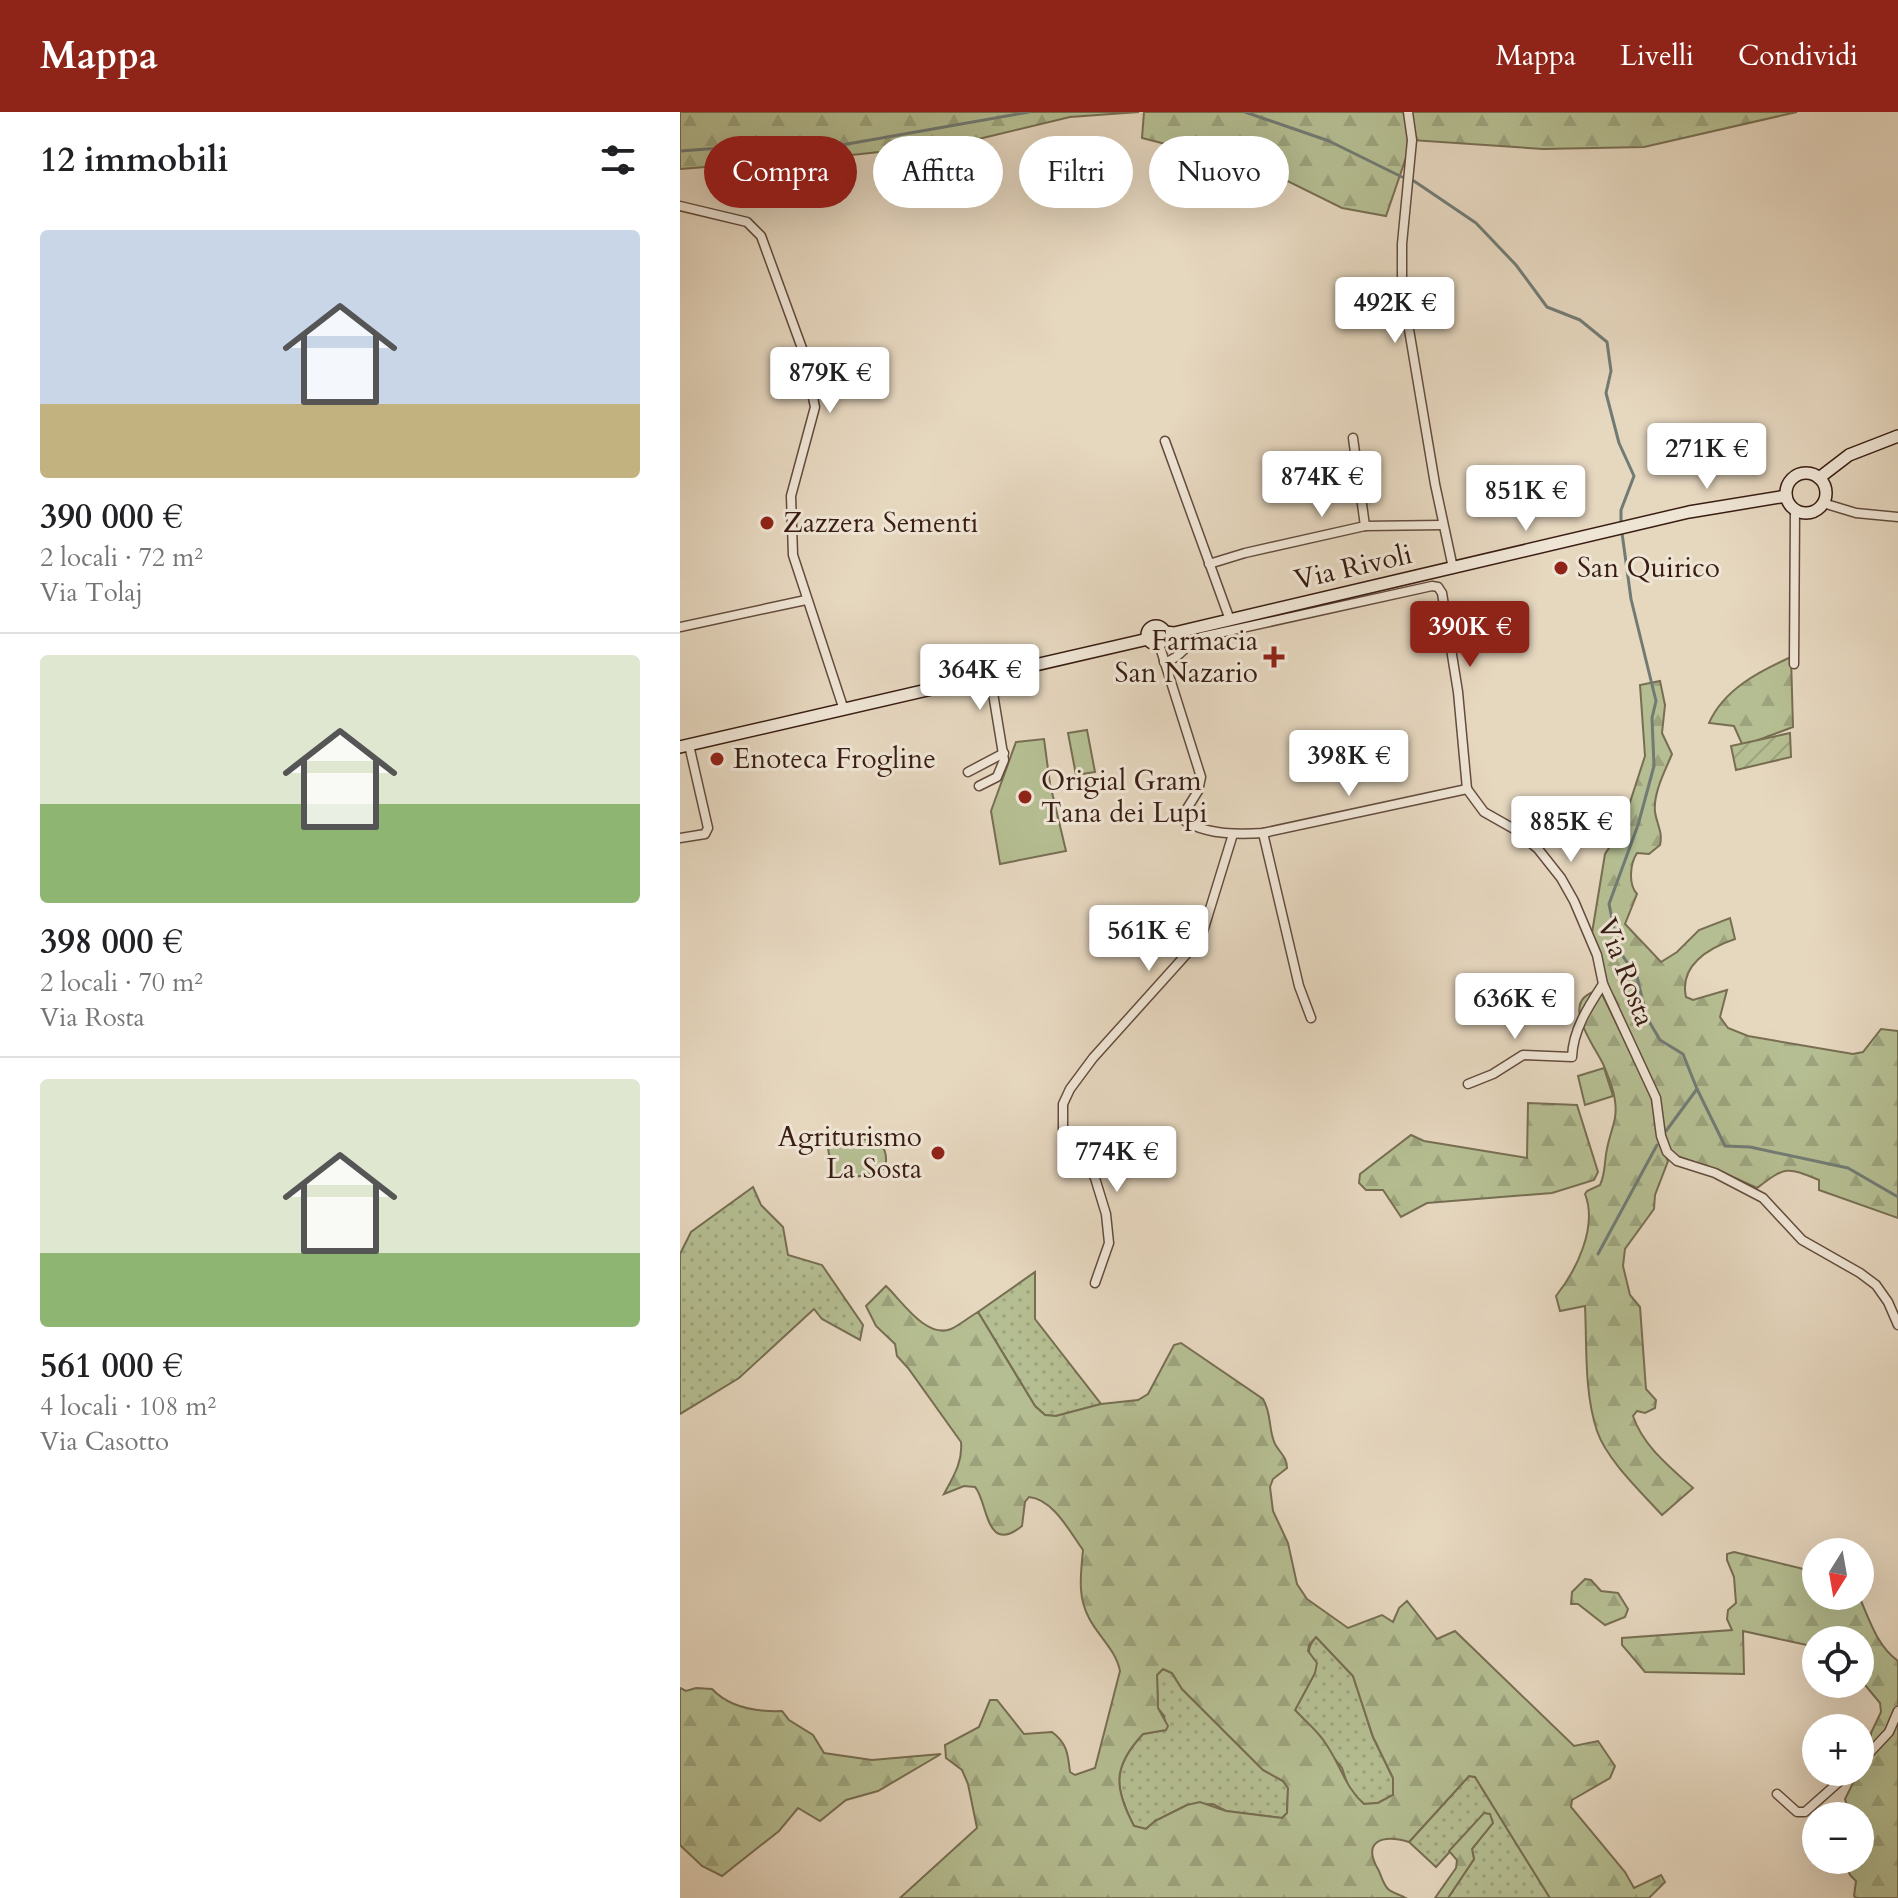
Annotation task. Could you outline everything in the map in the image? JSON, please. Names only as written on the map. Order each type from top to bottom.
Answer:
[{"type":"street","points":[[1408,112],[1412,140],[1401,274],[1408,329],[1453,568]]},
{"type":"street","points":[[680,206],[747,222],[761,236],[803,351],[815,407],[791,496],[793,555],[843,707]]},
{"type":"street","points":[[1819,478],[1849,455],[1898,436]]},
{"type":"street","points":[[1353,438],[1365,526]]},
{"type":"street","points":[[1165,441],[1230,620]]},
{"type":"street","points":[[1794,664],[1795,509],[1786,496],[1787,486],[1797,475],[1808,473],[1819,478],[1826,492],[1823,503],[1807,513],[1795,509]]},
{"type":"street","name":"Via Rivoli","points":[[1153,642],[1164,641],[1165,632],[1174,633],[1689,512],[1786,496]]},
{"type":"street","points":[[1823,503],[1856,513],[1898,517]]},
{"type":"street","points":[[1209,564],[1365,526],[1443,525]]},
{"type":"street","points":[[680,838],[705,834],[708,828],[684,746],[843,707],[1153,642],[1164,662],[1201,777],[1198,791],[1182,819],[1200,828],[1233,834],[1263,833],[1467,789],[1458,692],[1442,593],[1438,587],[1201,637],[1187,645],[1178,657],[1164,662]]},
{"type":"street","points":[[680,627],[806,600]]},
{"type":"street","points":[[979,786],[997,777],[1003,766],[1004,753],[990,675]]},
{"type":"street","points":[[968,772],[1004,753]]},
{"type":"street","name":"Via Rosta","points":[[1467,789],[1484,812],[1514,829],[1538,849],[1561,878],[1574,901],[1597,955],[1603,984],[1656,1098],[1661,1136],[1667,1152],[1677,1161],[1715,1173],[1763,1198],[1802,1240],[1876,1285],[1898,1325]]},
{"type":"street","points":[[1263,833],[1299,986],[1311,1018]]},
{"type":"street","points":[[1095,1283],[1109,1243],[1106,1214],[1095,1178],[1082,1152],[1063,1129],[1063,1104],[1093,1058],[1201,938],[1233,834]]},
{"type":"street","points":[[1468,1084],[1493,1074],[1523,1055],[1572,1057],[1573,1041],[1579,1026],[1603,984]]},
{"type":"street","points":[[1874,1748],[1889,1732],[1898,1711]]},
{"type":"street","points":[[1777,1794],[1797,1812],[1805,1812],[1834,1786]]},
{"type":"green space","points":[[680,112],[1139,112],[1070,117],[991,136],[873,136],[873,153],[857,154],[857,136],[704,136],[704,167],[680,169]]},
{"type":"green space","points":[[1144,112],[1797,112],[1644,147],[1543,149],[1412,140],[1386,216],[1342,208],[1289,182],[1289,136],[1142,138]]},
{"type":"green space","points":[[1791,657],[1793,727],[1745,745],[1734,726],[1709,723],[1733,691],[1755,675]]},
{"type":"green space","points":[[1660,681],[1665,705],[1662,733],[1672,754],[1656,797],[1655,812],[1661,840],[1660,845],[1649,854],[1637,853],[1631,880],[1637,894],[1625,924],[1661,962],[1677,952],[1699,930],[1730,918],[1735,939],[1706,953],[1691,967],[1685,986],[1686,997],[1693,1000],[1727,990],[1720,1017],[1728,1028],[1748,1036],[1853,1054],[1863,1052],[1881,1029],[1898,1031],[1898,1218],[1819,1190],[1819,1180],[1799,1172],[1780,1173],[1757,1188],[1677,1156],[1668,1149],[1658,1098],[1606,985],[1600,952],[1592,933],[1605,854],[1621,830],[1645,756],[1640,685]]},
{"type":"green space","points":[[1087,730],[1095,772],[1076,775],[1068,733]]},
{"type":"green space","points":[[1790,733],[1791,757],[1736,770],[1731,746]]},
{"type":"green space","name":"Origial Gram Tana dei Lupi","points":[[1044,739],[1050,784],[1066,851],[1000,864],[991,811],[1016,742]]},
{"type":"green space","points":[[1600,990],[1651,1094],[1660,1145],[1668,1161],[1655,1195],[1654,1209],[1625,1249],[1623,1266],[1630,1295],[1640,1307],[1646,1389],[1656,1400],[1655,1408],[1645,1413],[1637,1411],[1633,1416],[1650,1446],[1693,1488],[1662,1515],[1625,1475],[1602,1442],[1590,1401],[1585,1306],[1560,1311],[1556,1296],[1583,1248],[1589,1220],[1585,1194],[1600,1185],[1602,1180],[1615,1114],[1611,1083],[1579,1012],[1587,995]]},
{"type":"green space","points":[[1604,1068],[1613,1096],[1585,1105],[1578,1076]]},
{"type":"green space","points":[[1528,1103],[1577,1105],[1598,1172],[1594,1180],[1552,1193],[1427,1203],[1401,1217],[1383,1190],[1366,1190],[1359,1183],[1360,1174],[1411,1135],[1424,1141],[1527,1158]]},
{"type":"green space","points":[[875,1138],[885,1152],[885,1168],[868,1175],[836,1178],[832,1173],[828,1148],[841,1142]]},
{"type":"green space","points":[[753,1187],[761,1205],[783,1227],[788,1255],[822,1265],[863,1325],[860,1340],[822,1319],[814,1309],[739,1378],[680,1414],[680,1254],[691,1232]]},
{"type":"green space","points":[[1035,1272],[1035,1319],[1101,1404],[1056,1416],[1045,1415],[1035,1406],[978,1312]]},
{"type":"green space","points":[[886,1286],[915,1317],[933,1329],[951,1329],[978,1312],[1035,1406],[1045,1415],[1056,1416],[1101,1404],[1138,1400],[1148,1394],[1174,1345],[1181,1343],[1263,1399],[1275,1444],[1287,1464],[1270,1487],[1273,1511],[1288,1543],[1297,1584],[1307,1599],[1348,1628],[1382,1615],[1393,1622],[1399,1608],[1407,1601],[1437,1639],[1455,1631],[1574,1746],[1598,1741],[1615,1766],[1610,1778],[1572,1800],[1571,1807],[1625,1872],[1634,1888],[1661,1875],[1665,1882],[1649,1898],[1550,1898],[1475,1777],[1469,1776],[1409,1842],[1390,1839],[1377,1842],[1373,1847],[1374,1861],[1385,1885],[1406,1898],[900,1898],[977,1828],[968,1784],[962,1770],[946,1758],[945,1745],[979,1727],[990,1700],[997,1700],[1024,1734],[1052,1732],[1057,1736],[1066,1749],[1070,1772],[1075,1775],[1095,1768],[1120,1671],[1115,1656],[1085,1610],[1081,1584],[1083,1550],[1053,1510],[1038,1499],[1029,1497],[1025,1502],[1022,1526],[1010,1534],[1001,1535],[994,1531],[975,1487],[964,1486],[944,1494],[959,1463],[961,1442],[897,1356],[895,1344],[876,1326],[866,1306]],"holes":[[[1316,1637],[1353,1676],[1373,1737],[1393,1778],[1393,1795],[1378,1803],[1364,1804],[1323,1739],[1295,1710],[1315,1673],[1317,1663],[1308,1651]],[[1163,1669],[1172,1673],[1182,1689],[1263,1770],[1283,1781],[1288,1788],[1287,1813],[1282,1818],[1226,1811],[1200,1802],[1187,1805],[1146,1829],[1134,1826],[1123,1800],[1119,1778],[1126,1757],[1143,1734],[1166,1730],[1168,1726],[1158,1708],[1157,1675]]]},
{"type":"green space","points":[[1734,1552],[1802,1569],[1802,1610],[1865,1610],[1872,1626],[1802,1626],[1802,1644],[1743,1631],[1744,1674],[1645,1672],[1622,1645],[1622,1638],[1732,1630],[1727,1619],[1728,1610],[1736,1603],[1734,1577],[1727,1554]]},
{"type":"green space","points":[[1585,1579],[1591,1580],[1601,1591],[1618,1593],[1628,1609],[1625,1617],[1605,1625],[1578,1604],[1571,1604],[1572,1592]]},
{"type":"green space","points":[[1874,1631],[1898,1661],[1898,1898],[1856,1898],[1856,1881],[1850,1874],[1874,1874],[1874,1802],[1846,1802],[1845,1799],[1852,1786],[1874,1786],[1874,1727],[1881,1712],[1880,1703],[1874,1696]]},
{"type":"green space","points":[[1316,1637],[1353,1676],[1373,1737],[1393,1778],[1393,1795],[1378,1803],[1364,1804],[1350,1792],[1342,1768],[1295,1710],[1315,1673],[1309,1650]]},
{"type":"green space","points":[[1163,1669],[1172,1673],[1182,1689],[1263,1770],[1283,1781],[1288,1788],[1287,1813],[1282,1818],[1226,1811],[1213,1804],[1187,1805],[1146,1829],[1134,1826],[1123,1800],[1119,1778],[1126,1757],[1143,1734],[1166,1730],[1164,1716],[1158,1708],[1157,1675]]},
{"type":"green space","points":[[680,1688],[686,1691],[712,1689],[727,1701],[744,1708],[782,1711],[789,1720],[813,1735],[824,1753],[872,1760],[941,1754],[878,1791],[846,1800],[820,1821],[798,1808],[779,1831],[722,1876],[702,1866],[680,1845]]},
{"type":"green space","points":[[1469,1776],[1475,1777],[1550,1898],[1448,1898],[1474,1859],[1472,1849],[1492,1823],[1484,1814],[1436,1867],[1409,1842]]},
{"type":"green space","points":[[1484,1813],[1490,1814],[1493,1823],[1472,1849],[1474,1859],[1448,1898],[1435,1898],[1456,1868],[1457,1860],[1449,1851]]},
{"type":"waterway","points":[[680,151],[734,147],[819,149],[1029,112]]},
{"type":"waterway","points":[[1245,112],[1329,141],[1402,177]]},
{"type":"waterway","points":[[1414,181],[1476,223],[1516,265],[1547,307],[1580,320],[1607,342],[1611,371],[1606,393],[1619,443],[1634,476],[1621,510],[1621,525]]},
{"type":"waterway","points":[[1622,533],[1631,599],[1656,701],[1652,718],[1654,766],[1638,825],[1609,904],[1618,949],[1637,977],[1647,1018],[1660,1040],[1683,1054],[1697,1089],[1666,1131]]},
{"type":"waterway","points":[[1697,1089],[1725,1146],[1750,1147],[1848,1168],[1898,1197]]},
{"type":"waterway","points":[[1598,1254],[1657,1145]]},
{"type":"place","name":"Zazzera Sementi","points":[[767,523]]},
{"type":"place","name":"San Quirico","points":[[1561,568]]},
{"type":"place","name":"Farmacia San Nazario","points":[[1274,657]]},
{"type":"place","name":"Enoteca Frogline","points":[[717,759]]},
{"type":"place","name":"Origial Gram Tana dei Lupi","points":[[1025,797]]},
{"type":"place","name":"Agriturismo La Sosta","points":[[938,1153]]}]
